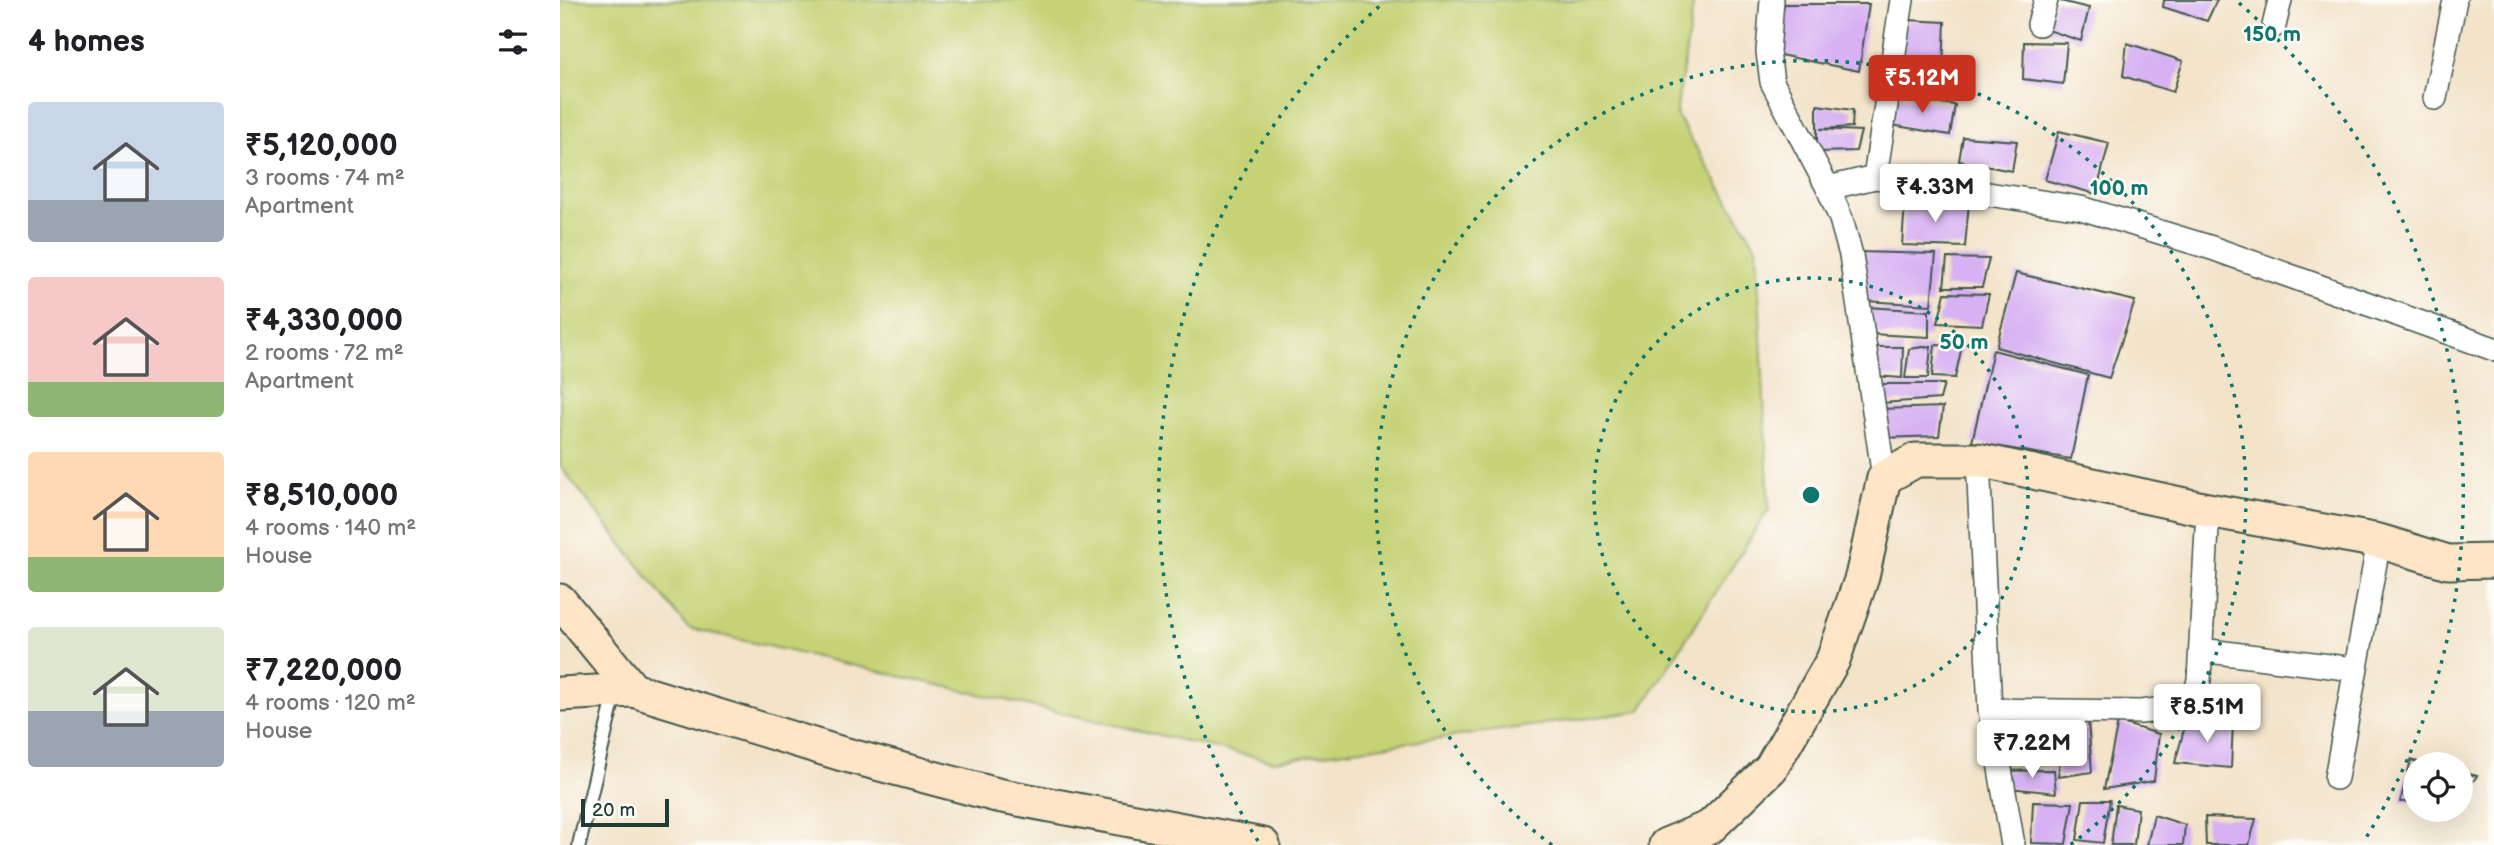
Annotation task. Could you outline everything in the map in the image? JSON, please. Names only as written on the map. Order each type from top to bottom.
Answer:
[{"type":"main road","points":[[1666,845],[1714,836],[1771,768],[1833,660],[1862,577],[1884,478],[1916,460],[1978,460],[2208,510],[2379,541],[2448,562],[2494,561]]},
{"type":"main road","points":[[560,601],[624,690]]},
{"type":"main road","points":[[560,694],[624,690],[839,753],[998,795],[1263,845]]},
{"type":"street","points":[[1772,0],[1768,52],[1772,82],[1828,188],[1842,219],[1851,255],[1884,478]]},
{"type":"street","points":[[1875,177],[1902,0]]},
{"type":"street","points":[[2039,24],[2046,0]]},
{"type":"street","points":[[2274,26],[2280,0]]},
{"type":"street","points":[[2435,98],[2455,0]]},
{"type":"street","points":[[1828,188],[1875,177],[2081,208],[2138,223],[2494,349]]},
{"type":"street","points":[[1978,460],[1990,710],[2013,845]]},
{"type":"street","points":[[1990,710],[2141,712],[2186,706],[2195,694],[2199,680],[2208,510]]},
{"type":"street","points":[[2336,778],[2379,541]]},
{"type":"street","points":[[2201,650],[2354,669]]},
{"type":"lane","points":[[579,845],[624,690]]},
{"type":"green space","points":[[560,0],[1694,0],[1676,114],[1757,248],[1769,509],[1640,711],[1273,761],[688,628],[560,466]]},
{"type":"building","points":[[2056,0],[2089,8],[2081,41],[2045,29]]},
{"type":"building","points":[[2164,0],[2217,0],[2207,21],[2163,7]]},
{"type":"building","points":[[1784,4],[1869,4],[1859,71],[1775,54]]},
{"type":"building","points":[[1907,20],[1945,22],[1943,67],[1898,62]]},
{"type":"building","points":[[2024,42],[2067,43],[2063,84],[2023,79]]},
{"type":"building","points":[[2127,43],[2183,61],[2173,92],[2123,76]]},
{"type":"building","points":[[1892,96],[1955,105],[1950,135],[1891,125]]},
{"type":"building","points":[[1817,105],[1853,110],[1852,127],[1820,129],[1861,131],[1856,151],[1817,152]]},
{"type":"building","points":[[2059,131],[2109,143],[2096,194],[2045,180]]},
{"type":"building","points":[[1963,137],[2017,141],[2012,171],[1959,161]]},
{"type":"building","points":[[1905,202],[1969,202],[1965,247],[1902,245]]},
{"type":"building","points":[[1857,252],[1936,254],[1931,305],[1865,301]]},
{"type":"building","points":[[1947,258],[1989,259],[1982,287],[1944,287]]},
{"type":"building","points":[[2016,273],[2135,301],[2109,378],[1996,347]]},
{"type":"building","points":[[1945,293],[1989,294],[1982,325],[1938,323]]},
{"type":"building","points":[[1866,307],[1929,311],[1929,337],[1870,334]]},
{"type":"building","points":[[1935,345],[1962,346],[1955,378],[1932,377]]},
{"type":"building","points":[[1931,346],[1928,378],[1905,378],[1909,349]]},
{"type":"building","points":[[1877,347],[1903,347],[1902,378],[1874,376]]},
{"type":"building","points":[[1993,350],[2088,375],[2071,459],[1972,442]]},
{"type":"building","points":[[1879,384],[1944,384],[1940,399],[1881,403]]},
{"type":"building","points":[[1943,407],[1939,436],[1882,438],[1880,409]]},
{"type":"building","points":[[2018,715],[2040,716],[2043,735],[2019,734]]},
{"type":"building","points":[[2065,717],[2088,720],[2092,772],[2058,777]]},
{"type":"building","points":[[2118,722],[2159,734],[2154,781],[2104,789]]},
{"type":"building","points":[[2186,722],[2233,722],[2231,768],[2175,763]]},
{"type":"building","points":[[2054,770],[2056,793],[2009,788],[2004,771]]},
{"type":"building","points":[[2083,800],[2110,800],[2103,843],[2077,840]]},
{"type":"building","points":[[2033,802],[2073,803],[2066,844],[2031,843]]},
{"type":"building","points":[[2116,805],[2138,809],[2134,845],[2111,845]]},
{"type":"building","points":[[2154,815],[2185,825],[2183,845],[2147,845]]},
{"type":"building","points":[[2205,817],[2256,819],[2249,845],[2206,845]]}]
